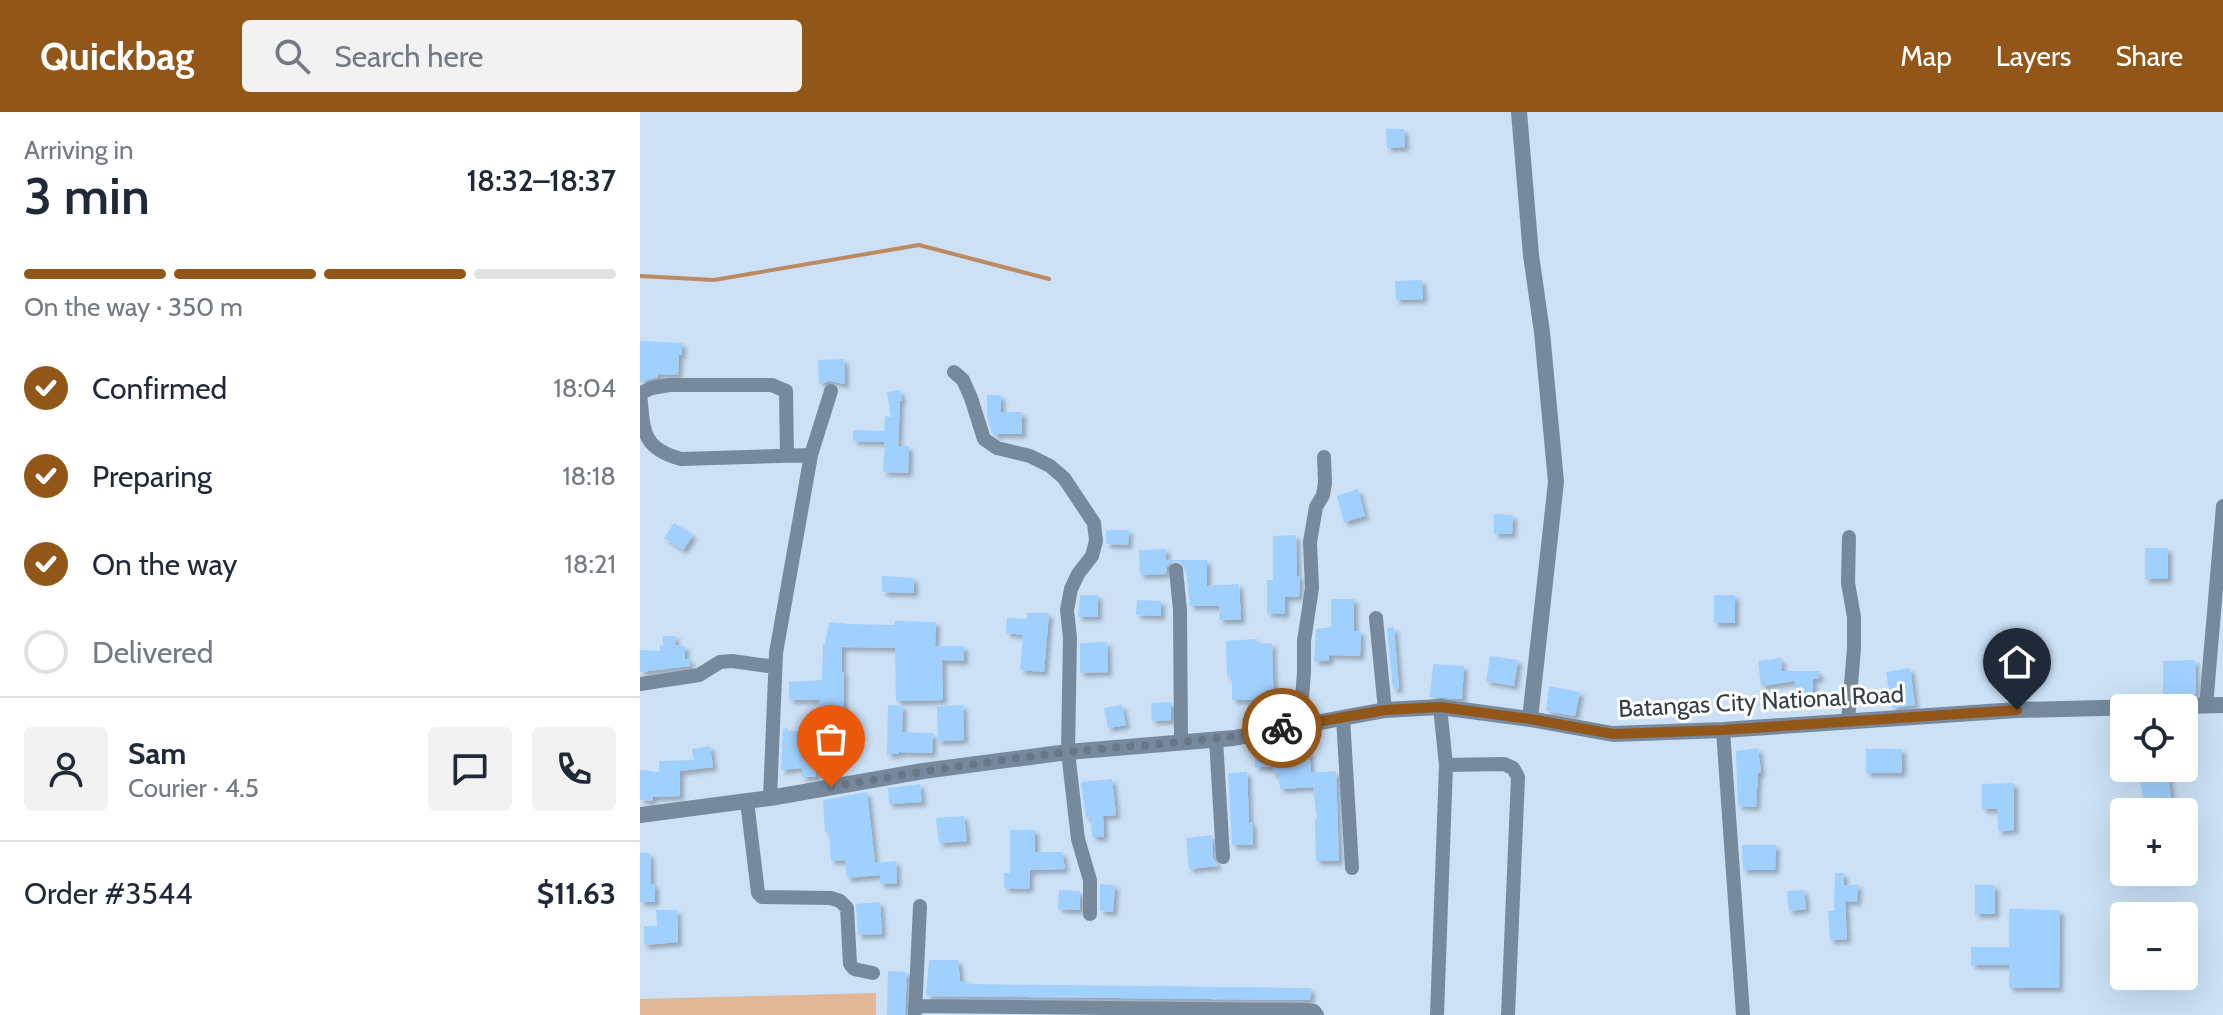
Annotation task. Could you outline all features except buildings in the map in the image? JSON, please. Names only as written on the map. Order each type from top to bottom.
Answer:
[{"type":"street","points":[[1519,112],[1556,482],[1530,719]]},
{"type":"street","points":[[954,372],[963,380],[984,439],[997,448],[1030,456],[1050,466],[1064,478],[1094,523],[1096,541],[1092,556],[1071,589],[1067,610],[1070,638],[1068,752],[1078,839],[1090,880],[1090,914]]},
{"type":"street","points":[[787,455],[786,391],[781,388],[772,385],[669,385],[640,393],[644,437],[653,448],[666,456],[681,459],[811,455]]},
{"type":"street","points":[[770,798],[775,667],[811,455],[831,391]]},
{"type":"street","points":[[1300,725],[1304,641],[1312,588],[1310,542],[1316,507],[1325,483],[1324,457]]},
{"type":"street","points":[[2214,705],[2223,506]]},
{"type":"street","points":[[1848,721],[1854,648],[1854,617],[1848,583],[1849,537]]},
{"type":"street","points":[[1176,570],[1180,610],[1181,742]]},
{"type":"street","points":[[1376,618],[1385,710]]},
{"type":"street","points":[[640,684],[699,675],[720,662],[775,667]]},
{"type":"street","name":"Batangas City National Road","points":[[640,815],[1068,752],[1234,738],[1385,710],[1440,707],[1613,734],[1723,730],[2017,710],[2214,705]]},
{"type":"street","points":[[1437,1015],[1446,765],[1440,707]]},
{"type":"street","points":[[1343,718],[1352,868]]},
{"type":"street","points":[[1723,730],[1743,1015]]},
{"type":"street","points":[[1216,739],[1223,857]]},
{"type":"street","points":[[1446,765],[1504,764],[1513,768],[1518,777],[1508,1015]]},
{"type":"street","points":[[747,801],[758,893],[762,897],[772,898],[831,898],[840,901],[847,908],[850,964],[854,969],[873,973]]},
{"type":"street","points":[[920,906],[915,1011],[1307,1010],[1317,1015]]},
{"type":"shaded area","points":[[876,993],[876,1015],[640,1015],[640,999]]},
{"type":"waterway","points":[[640,276],[714,280],[919,245],[1049,279]]},
{"type":"way so far","points":[[831,787],[923,771],[1089,750],[1234,738],[1282,728]]},
{"type":"route","points":[[1282,728],[1385,710],[1440,707],[1613,734],[1723,730],[2017,710]]}]
